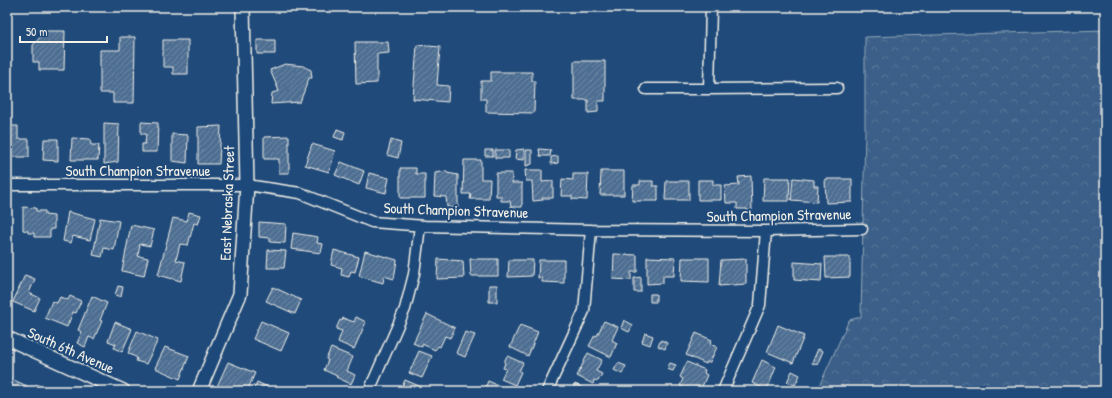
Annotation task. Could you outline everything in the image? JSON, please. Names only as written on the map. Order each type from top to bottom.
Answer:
[{"type":"street","name":"East Nebraska Street","points":[[199,391],[240,294],[246,185],[243,7]]},
{"type":"street","points":[[708,89],[711,7]]},
{"type":"street","points":[[646,90],[837,88]]},
{"type":"street","name":"South Champion Stravenue","points":[[7,185],[246,185],[300,193],[372,222],[420,226],[591,230],[766,231],[862,229]]},
{"type":"street","points":[[369,391],[405,308],[414,274],[420,226]]},
{"type":"street","points":[[547,391],[584,311],[591,230]]},
{"type":"street","points":[[723,391],[760,305],[766,231]]},
{"type":"street","name":"South 6th Avenue","points":[[7,338],[123,391]]},
{"type":"green space","points":[[1105,30],[1105,391],[817,391],[849,320],[861,317],[865,131],[865,37]]},
{"type":"building","points":[[46,31],[65,31],[64,70],[39,70],[39,62],[33,62],[33,45]]},
{"type":"building","points":[[120,37],[135,37],[134,103],[113,103],[113,93],[100,93],[100,50],[120,50]]},
{"type":"building","points":[[163,40],[188,40],[188,74],[173,74],[173,67],[163,67]]},
{"type":"building","points":[[257,40],[275,40],[275,54],[257,54]]},
{"type":"building","points":[[355,42],[388,42],[389,53],[377,54],[377,83],[356,84]]},
{"type":"building","points":[[417,45],[440,47],[437,85],[449,86],[448,102],[413,99]]},
{"type":"building","points":[[574,61],[605,61],[605,101],[598,101],[598,112],[588,113],[588,100],[574,100]]},
{"type":"building","points":[[285,64],[303,66],[311,70],[312,78],[309,78],[300,102],[271,104],[272,93],[279,91],[270,70]]},
{"type":"building","points":[[491,72],[532,72],[532,81],[535,81],[534,113],[486,112],[486,99],[481,99],[481,81],[491,81]]},
{"type":"building","points":[[141,122],[158,123],[157,152],[142,152],[142,144],[145,144],[146,134],[141,134]]},
{"type":"building","points":[[104,123],[119,124],[118,162],[104,164]]},
{"type":"building","points":[[8,126],[18,126],[18,139],[29,139],[29,157],[9,157]]},
{"type":"building","points":[[221,126],[219,164],[198,164],[198,127]]},
{"type":"building","points":[[337,129],[345,132],[343,140],[334,137]]},
{"type":"building","points":[[172,134],[188,135],[187,163],[172,161]]},
{"type":"building","points":[[289,136],[289,173],[279,173],[279,159],[264,159],[264,137]]},
{"type":"building","points":[[72,138],[90,139],[91,145],[99,145],[98,160],[71,160]]},
{"type":"building","points":[[44,139],[58,139],[58,161],[43,160]]},
{"type":"building","points":[[391,140],[401,143],[398,158],[387,155]]},
{"type":"building","points":[[312,144],[335,151],[329,172],[305,165]]},
{"type":"building","points":[[524,149],[524,160],[515,159],[516,150]]},
{"type":"building","points":[[539,149],[551,150],[550,156],[540,156]]},
{"type":"building","points":[[485,150],[493,150],[493,156],[485,156]]},
{"type":"building","points":[[495,150],[509,150],[509,158],[495,158]]},
{"type":"building","points":[[526,150],[532,150],[532,164],[526,166]]},
{"type":"building","points":[[558,156],[558,163],[551,164],[551,157]]},
{"type":"building","points":[[464,160],[481,160],[481,179],[490,179],[489,199],[470,199],[471,194],[463,194]]},
{"type":"building","points":[[341,162],[364,171],[359,185],[335,175]]},
{"type":"building","points":[[400,168],[416,168],[416,174],[425,174],[425,198],[400,198]]},
{"type":"building","points":[[525,170],[542,170],[542,182],[553,181],[553,198],[542,198],[543,200],[533,201],[532,181],[526,181]]},
{"type":"building","points":[[447,171],[447,173],[458,175],[458,208],[447,207],[446,197],[434,196],[435,173]]},
{"type":"building","points":[[601,171],[624,171],[624,195],[600,195]]},
{"type":"building","points":[[369,173],[389,178],[386,193],[366,188]]},
{"type":"building","points":[[496,173],[512,173],[512,183],[522,183],[522,207],[511,207],[510,201],[501,201],[501,196],[496,196]]},
{"type":"building","points":[[573,174],[588,174],[587,200],[572,199],[572,196],[561,196],[562,179],[573,180]]},
{"type":"building","points":[[751,176],[752,211],[747,211],[747,209],[737,209],[737,203],[726,203],[725,186],[739,185],[738,177]]},
{"type":"building","points":[[764,178],[790,178],[789,201],[763,201]]},
{"type":"building","points":[[793,178],[814,180],[814,186],[818,186],[817,202],[791,200]]},
{"type":"building","points":[[825,179],[852,179],[852,202],[826,203]]},
{"type":"building","points":[[698,180],[713,180],[713,185],[721,185],[721,200],[698,200]]},
{"type":"building","points":[[640,181],[653,181],[653,186],[658,186],[658,201],[632,201],[633,185],[640,185]]},
{"type":"building","points":[[666,181],[689,181],[689,200],[665,200]]},
{"type":"building","points":[[23,207],[36,208],[36,211],[45,211],[45,215],[54,216],[54,229],[50,229],[50,237],[34,237],[34,233],[28,233],[28,231],[23,230]]},
{"type":"building","points":[[68,212],[95,219],[90,240],[73,236],[71,243],[63,241]]},
{"type":"building","points":[[189,212],[201,215],[198,224],[194,223],[188,245],[180,244],[176,260],[185,262],[181,281],[158,275],[173,218],[187,221]]},
{"type":"building","points":[[100,218],[119,221],[114,250],[104,248],[102,257],[93,255]]},
{"type":"building","points":[[259,222],[286,224],[285,243],[270,242],[270,238],[259,237]]},
{"type":"building","points":[[131,225],[154,230],[150,246],[140,244],[138,256],[148,258],[144,276],[122,271]]},
{"type":"building","points":[[293,233],[318,237],[317,243],[323,244],[321,253],[291,249]]},
{"type":"building","points":[[268,250],[286,251],[284,268],[267,268]]},
{"type":"building","points":[[334,250],[359,257],[355,272],[351,271],[349,277],[341,275],[342,268],[331,265]]},
{"type":"building","points":[[365,251],[397,260],[394,279],[384,276],[383,283],[359,276]]},
{"type":"building","points":[[614,254],[637,255],[637,272],[631,272],[631,280],[613,279]]},
{"type":"building","points":[[647,257],[675,258],[674,276],[663,276],[663,283],[647,284]]},
{"type":"building","points":[[825,257],[850,257],[850,277],[826,278]]},
{"type":"building","points":[[682,258],[709,258],[709,282],[681,281]]},
{"type":"building","points":[[438,259],[463,261],[464,278],[437,279]]},
{"type":"building","points":[[470,259],[498,259],[498,276],[471,276]]},
{"type":"building","points":[[746,259],[746,284],[719,286],[721,260]]},
{"type":"building","points":[[509,260],[533,260],[532,276],[508,277]]},
{"type":"building","points":[[539,260],[564,260],[564,283],[542,282],[542,278],[538,278]]},
{"type":"building","points":[[794,262],[822,264],[821,282],[794,280]]},
{"type":"building","points":[[25,275],[35,279],[29,293],[40,298],[34,311],[13,302]]},
{"type":"building","points":[[641,277],[641,292],[634,292],[634,278]]},
{"type":"building","points":[[489,285],[497,285],[497,302],[489,302]]},
{"type":"building","points":[[118,286],[123,287],[121,297],[115,295]]},
{"type":"building","points":[[273,287],[301,300],[295,314],[266,301]]},
{"type":"building","points":[[650,294],[656,294],[656,302],[650,302]]},
{"type":"building","points":[[70,296],[81,301],[76,313],[73,312],[67,327],[45,318],[52,301],[57,303],[60,297],[68,300]]},
{"type":"building","points":[[92,296],[107,303],[100,320],[102,321],[94,339],[89,337],[85,347],[77,343],[82,332],[78,330]]},
{"type":"building","points":[[427,314],[455,328],[450,338],[445,336],[440,347],[438,346],[435,350],[422,344],[422,347],[413,343]]},
{"type":"building","points":[[356,317],[366,322],[354,349],[338,342],[342,331],[336,329],[340,320],[342,321],[343,318],[354,322]]},
{"type":"building","points":[[624,320],[633,325],[629,332],[621,328]]},
{"type":"building","points":[[261,321],[289,333],[281,351],[253,339]]},
{"type":"building","points":[[604,321],[618,327],[612,340],[617,343],[611,357],[589,346],[595,335],[597,336]]},
{"type":"building","points":[[115,322],[132,329],[122,352],[114,348],[116,344],[108,341]]},
{"type":"building","points":[[520,325],[538,332],[528,356],[510,347]]},
{"type":"building","points":[[778,325],[804,336],[793,363],[767,352]]},
{"type":"building","points":[[137,331],[158,340],[146,364],[136,361],[137,358],[128,353]]},
{"type":"building","points":[[465,332],[475,335],[465,357],[456,353]]},
{"type":"building","points":[[645,333],[653,336],[650,345],[642,342]]},
{"type":"building","points":[[696,333],[712,340],[710,344],[717,347],[710,362],[707,362],[706,364],[686,355]]},
{"type":"building","points":[[661,340],[667,343],[665,349],[658,346]]},
{"type":"building","points":[[165,347],[189,356],[180,379],[155,368]]},
{"type":"building","points":[[331,348],[353,357],[347,371],[355,375],[351,384],[324,370],[328,360],[326,359]]},
{"type":"building","points":[[818,349],[823,351],[817,365],[812,363]]},
{"type":"building","points":[[419,351],[432,356],[422,378],[409,373]]},
{"type":"building","points":[[588,353],[602,360],[596,371],[602,374],[598,381],[594,380],[593,384],[577,376]]},
{"type":"building","points":[[507,356],[523,363],[515,385],[501,379],[506,369],[503,368]]},
{"type":"building","points":[[762,360],[776,367],[767,390],[752,383]]},
{"type":"building","points":[[228,362],[255,373],[247,391],[215,391]]},
{"type":"building","points":[[687,362],[705,370],[704,373],[707,375],[701,389],[696,387],[694,391],[690,391],[680,386],[683,379],[680,377]]},
{"type":"building","points":[[618,363],[626,366],[622,374],[614,370]]},
{"type":"building","points":[[670,363],[676,365],[673,371],[667,369]]},
{"type":"building","points":[[792,371],[800,375],[795,385],[787,382]]},
{"type":"building","points":[[7,377],[27,386],[25,391],[7,391]]},
{"type":"building","points":[[405,380],[426,389],[425,391],[400,391]]},
{"type":"building","points":[[488,381],[511,391],[484,391]]},
{"type":"building","points":[[257,382],[276,391],[253,391]]},
{"type":"building","points":[[36,384],[51,391],[33,391]]},
{"type":"building","points":[[575,384],[589,391],[572,391]]}]
